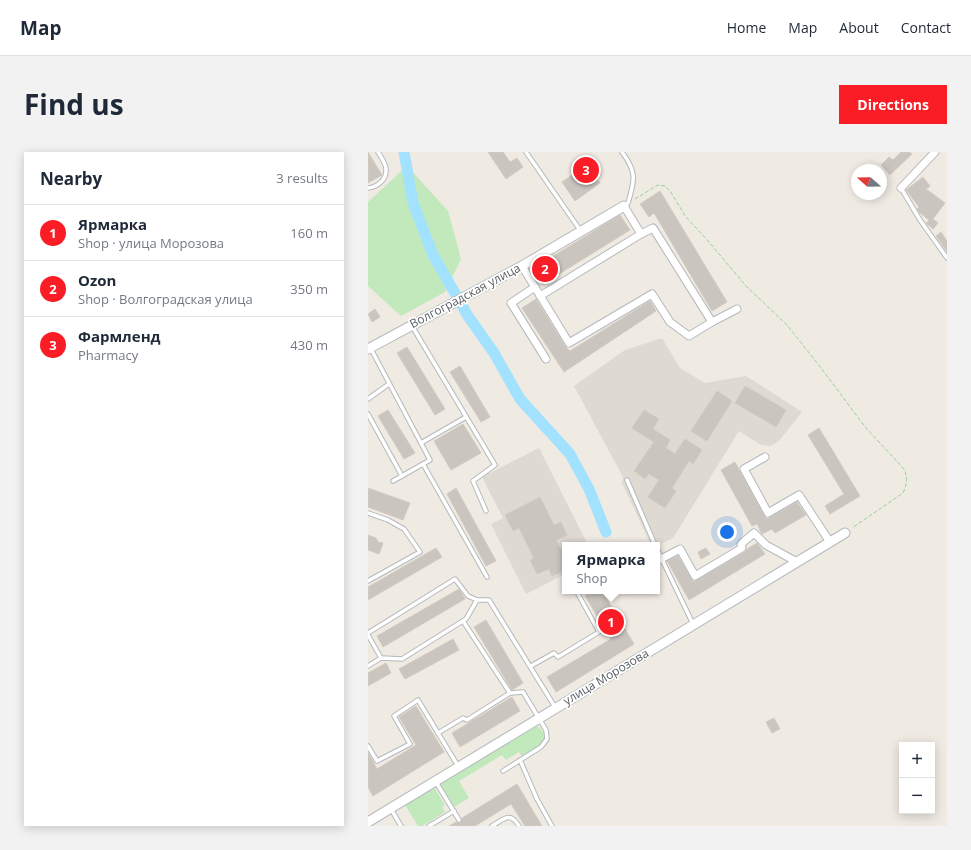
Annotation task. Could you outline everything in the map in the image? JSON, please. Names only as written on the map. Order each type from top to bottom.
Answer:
[{"type":"street","points":[[901,188],[935,152]]},
{"type":"street","name":"Волгоградская улица","points":[[369,349],[522,266],[626,204]]},
{"type":"street","points":[[626,204],[641,234]]},
{"type":"street","points":[[540,296],[653,228],[712,322]]},
{"type":"street","points":[[522,266],[569,343],[652,294],[670,322],[689,336],[738,309]]},
{"type":"street","points":[[535,287],[511,303],[546,359]]},
{"type":"street","points":[[765,457],[744,469],[768,513],[799,496],[830,542]]},
{"type":"street","points":[[661,559],[680,549],[695,576],[742,548],[741,544],[754,533],[766,545],[797,562]]},
{"type":"street","name":"улица Морозова","points":[[369,820],[845,533]]},
{"type":"lane","points":[[368,188],[380,184],[385,176],[387,168],[378,152]]},
{"type":"lane","points":[[526,152],[581,231]]},
{"type":"lane","points":[[622,152],[630,163],[634,174],[626,204]]},
{"type":"lane","points":[[901,188],[920,220],[947,258]]},
{"type":"lane","points":[[411,326],[495,465],[472,481],[486,511]]},
{"type":"lane","points":[[369,349],[430,460],[393,481]]},
{"type":"lane","points":[[368,399],[389,384]]},
{"type":"lane","points":[[368,414],[402,476]]},
{"type":"lane","points":[[421,443],[466,417]]},
{"type":"lane","points":[[423,464],[487,577]]},
{"type":"lane","points":[[627,480],[654,542]]},
{"type":"lane","points":[[368,513],[388,520],[404,529],[420,552],[368,581]]},
{"type":"lane","points":[[661,559],[693,625]]},
{"type":"lane","points":[[381,658],[368,634],[456,579],[468,596],[477,600],[489,600],[556,708]]},
{"type":"lane","points":[[531,666],[554,653],[558,658],[599,632],[578,594]]},
{"type":"lane","points":[[368,666],[381,658],[402,659],[466,619],[477,600]]},
{"type":"lane","points":[[463,620],[510,693]]},
{"type":"lane","points":[[438,733],[463,718],[467,720],[510,693],[523,692],[546,732],[546,743],[542,748],[503,771]]},
{"type":"lane","points":[[368,746],[378,761],[410,744],[394,716],[418,700],[459,767]]},
{"type":"lane","points":[[520,760],[537,799],[552,826]]},
{"type":"lane","points":[[436,781],[459,820]]},
{"type":"lane","points":[[390,808],[401,826]]},
{"type":"lane","points":[[429,826],[454,811]]},
{"type":"lane","points":[[492,826],[510,817],[515,819],[519,826]]},
{"type":"path","points":[[626,204],[658,185],[667,187],[678,202],[686,217],[746,286],[787,325],[866,428],[904,469],[907,477],[906,486],[903,493],[845,533]]},
{"type":"shaded area","points":[[662,338],[680,368],[705,383],[746,376],[802,412],[779,441],[770,446],[761,445],[739,431],[673,538],[660,544],[660,542],[650,542],[622,483],[623,477],[574,386],[625,350]]},
{"type":"shaded area","points":[[539,448],[586,542],[562,542],[562,576],[526,594],[491,524],[503,518],[482,477]]},
{"type":"green space","points":[[407,166],[448,211],[461,259],[445,292],[401,316],[368,286],[368,202]]},
{"type":"green space","points":[[536,726],[543,732],[544,740],[542,744],[522,756],[519,752],[506,760],[502,755],[459,781],[469,798],[454,807],[440,784]]},
{"type":"green space","points":[[434,787],[445,805],[442,807],[445,812],[422,826],[418,826],[405,805]]},
{"type":"building","points":[[368,152],[382,175],[368,183]]},
{"type":"building","points":[[488,152],[503,152],[510,162],[517,158],[523,167],[506,179]]},
{"type":"building","points":[[901,152],[909,152],[912,154],[890,175],[887,172],[887,164],[882,164],[889,157],[893,160]]},
{"type":"building","points":[[587,165],[600,183],[575,201],[562,182]]},
{"type":"building","points":[[923,177],[930,186],[926,189],[945,203],[933,219],[938,223],[933,229],[926,223],[929,220],[919,212],[917,209],[919,207],[906,190]]},
{"type":"building","points":[[660,191],[727,302],[712,311],[654,213],[649,217],[640,204]]},
{"type":"building","points":[[620,215],[630,230],[543,284],[534,268]]},
{"type":"building","points":[[941,232],[947,241],[947,252],[936,236]]},
{"type":"building","points":[[536,299],[565,346],[570,351],[650,301],[656,311],[564,372],[522,308]]},
{"type":"building","points":[[375,309],[380,317],[372,322],[368,314]]},
{"type":"building","points":[[407,347],[445,409],[435,415],[397,353]]},
{"type":"building","points":[[460,366],[490,417],[481,422],[450,372]]},
{"type":"building","points":[[745,386],[786,410],[776,427],[735,403]]},
{"type":"building","points":[[717,391],[732,401],[707,441],[691,431]]},
{"type":"building","points":[[388,410],[415,453],[404,459],[378,416]]},
{"type":"building","points":[[644,410],[659,419],[653,429],[670,440],[666,448],[675,454],[685,439],[702,450],[693,464],[689,461],[672,488],[676,491],[665,508],[648,497],[659,480],[649,474],[645,479],[634,471],[654,442],[632,428]]},
{"type":"building","points":[[463,424],[481,453],[451,470],[434,441]]},
{"type":"building","points":[[819,428],[860,496],[830,514],[825,506],[844,494],[808,435]]},
{"type":"building","points":[[735,462],[767,519],[797,502],[806,515],[775,533],[772,529],[762,534],[757,524],[752,526],[721,470]]},
{"type":"building","points":[[368,488],[410,503],[403,520],[368,507]]},
{"type":"building","points":[[456,488],[496,561],[486,566],[447,494]]},
{"type":"building","points":[[540,497],[554,525],[561,522],[567,535],[556,540],[562,552],[562,571],[552,576],[549,569],[537,574],[530,560],[534,558],[519,528],[513,531],[505,515]]},
{"type":"building","points":[[368,535],[376,538],[378,542],[383,543],[379,554],[368,550]]},
{"type":"building","points":[[757,543],[765,554],[689,600],[667,561],[678,556],[693,581],[695,581],[745,552]]},
{"type":"building","points":[[436,548],[442,557],[368,600],[368,587]]},
{"type":"building","points":[[706,548],[710,554],[701,559],[698,552]]},
{"type":"building","points":[[459,589],[465,599],[383,647],[377,636]]},
{"type":"building","points":[[588,594],[604,594],[634,644],[556,692],[547,677],[611,639],[585,596]]},
{"type":"building","points":[[486,620],[523,683],[512,690],[474,627]]},
{"type":"building","points":[[453,639],[459,650],[405,679],[399,669]]},
{"type":"building","points":[[386,663],[391,673],[368,686],[368,673]]},
{"type":"building","points":[[512,697],[520,711],[460,747],[452,733]]},
{"type":"building","points":[[416,706],[444,752],[373,796],[368,787],[368,752],[377,769],[416,745],[399,717]]},
{"type":"building","points":[[774,718],[780,729],[772,733],[766,722]]},
{"type":"building","points":[[517,784],[542,826],[525,826],[511,804],[475,826],[449,826],[456,822],[461,823],[462,818]]},
{"type":"waterway","points":[[404,152],[413,203],[433,255],[468,316],[494,353],[520,399],[570,454],[589,489],[606,532]]},
{"type":"place","name":"Фармленд","points":[[586,170]]},
{"type":"place","name":"Ozon","points":[[545,269]]},
{"type":"place","name":"Ярмарка","points":[[611,622]]}]
